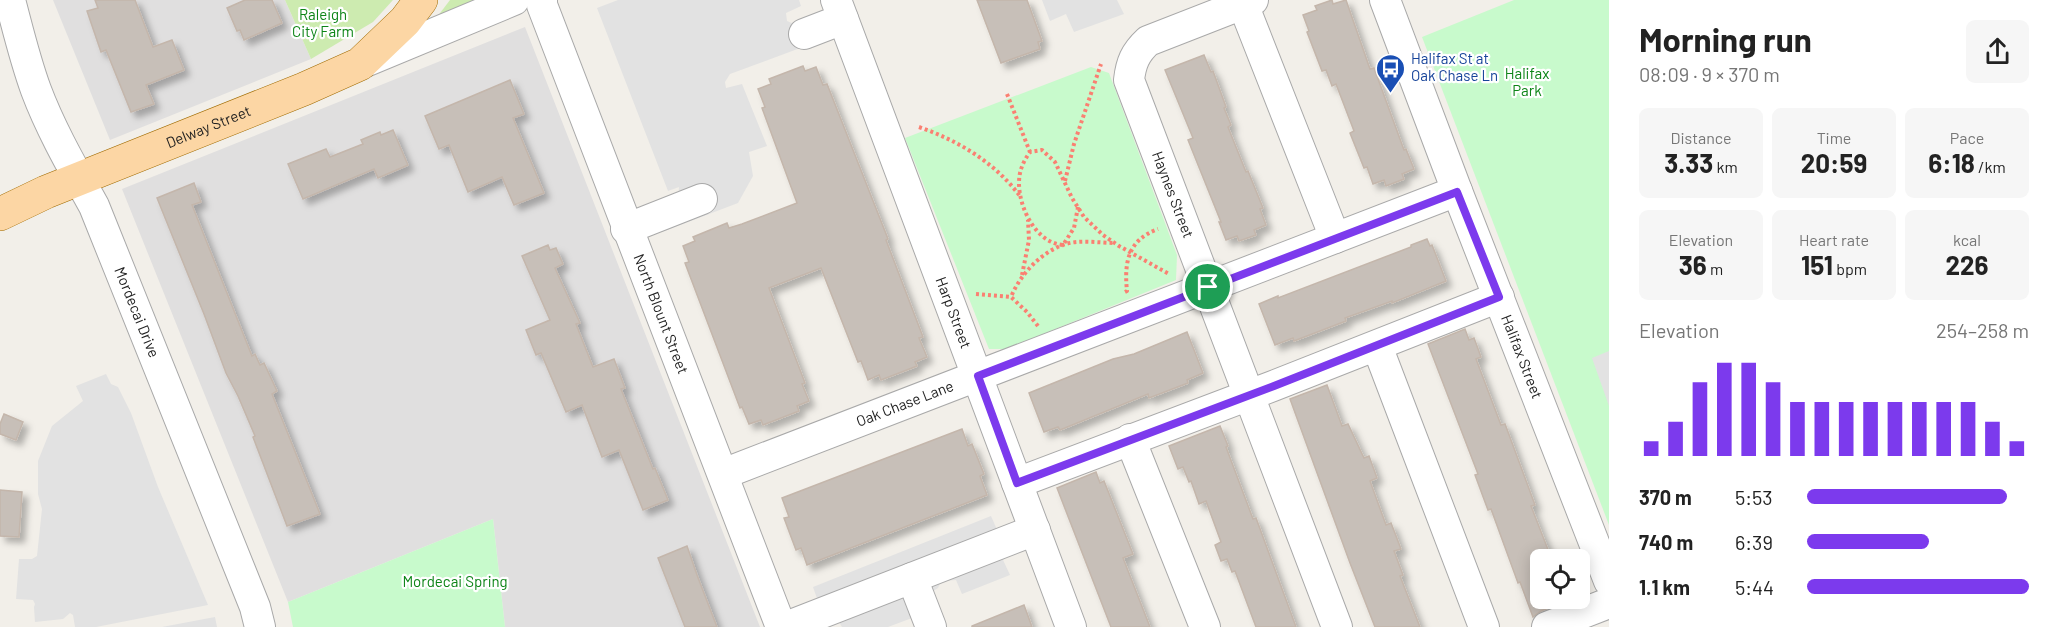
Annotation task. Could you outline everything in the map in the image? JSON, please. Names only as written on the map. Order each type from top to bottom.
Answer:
[{"type":"main road","points":[[349,69],[405,21],[421,0]]},
{"type":"main road","name":"Delway Street","points":[[0,214],[46,192],[349,69]]},
{"type":"street","name":"Mordecai Drive","points":[[10,0],[37,91],[64,152],[97,214],[251,596],[260,627]]},
{"type":"street","name":"Delway Street","points":[[349,69],[514,0]]},
{"type":"street","name":"North Blount Street","points":[[542,0],[542,6],[626,229],[781,627]]},
{"type":"street","name":"Halifax Street","points":[[1385,0],[1457,192],[1609,581]]},
{"type":"street","points":[[1248,2],[1335,238]]},
{"type":"street","name":"Haynes Street","points":[[1248,2],[1148,41],[1137,51],[1130,66],[1129,80],[1337,627]]},
{"type":"street","points":[[804,34],[839,10]]},
{"type":"street","name":"Harp Street","points":[[839,10],[1071,627]]},
{"type":"street","name":"Oak Chase Lane","points":[[723,474],[1457,192]]},
{"type":"street","points":[[626,229],[702,199]]},
{"type":"street","points":[[1017,483],[1248,396],[1499,297]]},
{"type":"street","points":[[1377,346],[1484,627]]},
{"type":"street","points":[[1130,439],[1205,627]]},
{"type":"street","points":[[786,627],[1035,530]]},
{"type":"street","points":[[912,578],[931,627]]},
{"type":"street","points":[[1548,627],[1609,603]]},
{"type":"path","points":[[1065,181],[1074,144],[1101,64]]},
{"type":"path","points":[[1007,94],[1030,152]]},
{"type":"path","points":[[919,127],[937,133],[987,161],[1006,178],[1020,196]]},
{"type":"path","points":[[1115,243],[1056,244],[1035,228],[1023,209],[1018,183],[1021,165],[1030,152],[1042,150],[1055,162],[1078,207],[1090,223],[1115,243],[1178,279]]},
{"type":"path","points":[[1011,297],[1021,278],[1030,268],[1063,245],[1074,228],[1078,207]]},
{"type":"path","points":[[1021,278],[1029,240],[1028,217]]},
{"type":"path","points":[[1117,295],[1127,291],[1127,259],[1131,251],[1139,240],[1158,229]]},
{"type":"path","points":[[976,294],[1011,297],[1038,326],[1048,322]]},
{"type":"shaded area","points":[[53,0],[285,0],[311,59],[110,140]]},
{"type":"shaded area","points":[[618,0],[799,0],[801,6],[786,13],[787,21],[819,41],[730,74],[725,82],[726,88],[742,84],[767,146],[749,152],[753,176],[738,203],[662,232],[653,209],[678,199],[679,187],[668,191],[597,8]]},
{"type":"shaded area","points":[[1042,0],[1117,0],[1124,14],[1074,32],[1066,14],[1050,21]]},
{"type":"shaded area","points":[[525,27],[760,627],[505,627],[493,519],[288,602],[122,189]]},
{"type":"shaded area","points":[[1609,351],[1609,406],[1592,358]]},
{"type":"shaded area","points":[[106,374],[111,384],[118,387],[131,413],[158,487],[208,605],[96,627],[75,627],[73,615],[70,613],[63,619],[35,622],[33,600],[16,599],[19,559],[32,559],[37,556],[42,509],[38,494],[38,461],[52,426],[83,401],[76,386]]},
{"type":"shaded area","points":[[991,516],[998,532],[1013,551],[1003,560],[1010,575],[962,594],[956,580],[941,581],[938,588],[930,593],[920,615],[888,627],[842,627],[836,617],[819,604],[813,587]]},
{"type":"shaded area","points":[[215,617],[217,627],[162,627]]},
{"type":"green space","name":"Raleigh City Farm","points":[[285,0],[393,0],[373,22],[311,59]]},
{"type":"green space","points":[[450,0],[504,0],[431,25]]},
{"type":"green space","name":"Halifax Park","points":[[1514,0],[1609,0],[1609,525],[1422,37]]},
{"type":"green space","points":[[1091,67],[1109,73],[1177,255],[1176,280],[1006,349],[989,349],[905,138]]},
{"type":"green space","name":"Mordecai Spring","points":[[493,519],[505,627],[293,627],[288,602]]},
{"type":"building","points":[[95,0],[135,0],[153,47],[172,40],[184,70],[146,85],[154,104],[131,112],[106,50],[101,52],[87,11],[98,8]]},
{"type":"building","points":[[245,0],[272,0],[282,23],[244,40],[240,30],[237,31],[227,8]]},
{"type":"building","points":[[977,0],[1027,0],[1042,41],[1038,42],[1040,49],[1001,63]]},
{"type":"building","points":[[1332,0],[1333,4],[1346,0],[1370,69],[1374,68],[1404,150],[1406,149],[1414,169],[1402,174],[1404,179],[1386,186],[1384,180],[1373,184],[1367,167],[1364,168],[1350,133],[1354,131],[1336,84],[1332,86],[1326,70],[1322,71],[1307,32],[1309,31],[1303,15],[1317,10],[1315,6]]},
{"type":"building","points":[[1204,55],[1211,72],[1213,71],[1226,107],[1224,108],[1231,125],[1228,127],[1263,208],[1260,209],[1266,225],[1254,230],[1256,235],[1239,241],[1237,236],[1226,240],[1188,140],[1193,138],[1165,70]]},
{"type":"building","points":[[803,66],[805,71],[816,67],[823,85],[827,84],[888,239],[886,240],[923,337],[919,338],[927,357],[915,362],[917,366],[881,380],[879,375],[868,380],[861,361],[858,362],[821,268],[769,288],[805,383],[802,384],[809,401],[797,406],[799,411],[763,425],[761,420],[749,424],[742,407],[740,408],[685,263],[689,262],[683,246],[695,241],[693,237],[727,223],[729,228],[797,203],[762,108],[765,107],[758,89],[771,84],[769,79]]},
{"type":"building","points":[[510,80],[524,114],[513,118],[544,193],[514,205],[502,177],[468,192],[449,145],[439,149],[425,116]]},
{"type":"building","points":[[393,130],[408,165],[378,178],[374,169],[303,199],[288,164],[326,149],[330,157],[363,144],[361,140],[380,132],[381,135]]},
{"type":"building","points":[[194,183],[201,202],[192,205],[252,356],[255,354],[260,365],[264,363],[277,391],[272,394],[320,514],[287,526],[253,437],[255,436],[226,373],[157,198]]},
{"type":"building","points":[[1427,239],[1430,246],[1432,245],[1446,281],[1392,303],[1392,301],[1345,318],[1346,321],[1294,341],[1293,338],[1275,345],[1259,304]]},
{"type":"building","points":[[548,245],[550,250],[556,248],[563,264],[555,268],[580,323],[576,324],[593,367],[614,359],[625,388],[621,389],[668,500],[643,510],[619,450],[602,457],[582,405],[566,412],[541,353],[536,355],[526,330],[550,320],[522,256]]},
{"type":"building","points":[[1465,329],[1469,340],[1474,338],[1481,357],[1476,359],[1501,425],[1505,424],[1535,505],[1531,506],[1548,549],[1530,549],[1530,609],[1491,509],[1488,510],[1475,475],[1478,474],[1428,344]]},
{"type":"building","points":[[1187,332],[1203,373],[1187,380],[1188,383],[1149,398],[1148,394],[1060,430],[1058,427],[1044,432],[1029,393]]},
{"type":"building","points":[[1327,385],[1342,426],[1348,424],[1364,458],[1369,456],[1377,478],[1370,481],[1386,525],[1391,523],[1401,549],[1394,551],[1403,575],[1400,576],[1420,627],[1375,627],[1350,563],[1290,399]]},
{"type":"building","points":[[4,414],[23,422],[16,440],[0,434],[0,424]]},
{"type":"building","points":[[1220,426],[1253,519],[1256,518],[1296,627],[1256,627],[1235,571],[1232,572],[1227,559],[1221,561],[1215,545],[1221,542],[1206,501],[1199,504],[1191,481],[1189,482],[1183,467],[1178,469],[1169,446]]},
{"type":"building","points":[[962,429],[968,446],[972,444],[984,474],[980,476],[987,495],[807,565],[801,548],[796,550],[784,518],[789,517],[782,498]]},
{"type":"building","points":[[1096,472],[1100,483],[1104,481],[1133,554],[1123,558],[1150,627],[1111,627],[1057,488]]},
{"type":"building","points":[[0,490],[22,492],[19,537],[0,536]]},
{"type":"building","points":[[687,546],[717,627],[685,627],[658,558]]},
{"type":"building","points":[[1024,605],[1032,627],[972,627],[972,626]]},
{"type":"building","points":[[1530,609],[1546,609],[1541,611],[1533,617]]},
{"type":"place","name":"Halifax St at Oak Chase Ln","points":[[1390,94]]},
{"type":"route","points":[[1457,192],[1499,297],[1274,386],[1017,483],[978,376],[1208,287],[1457,192]]}]
